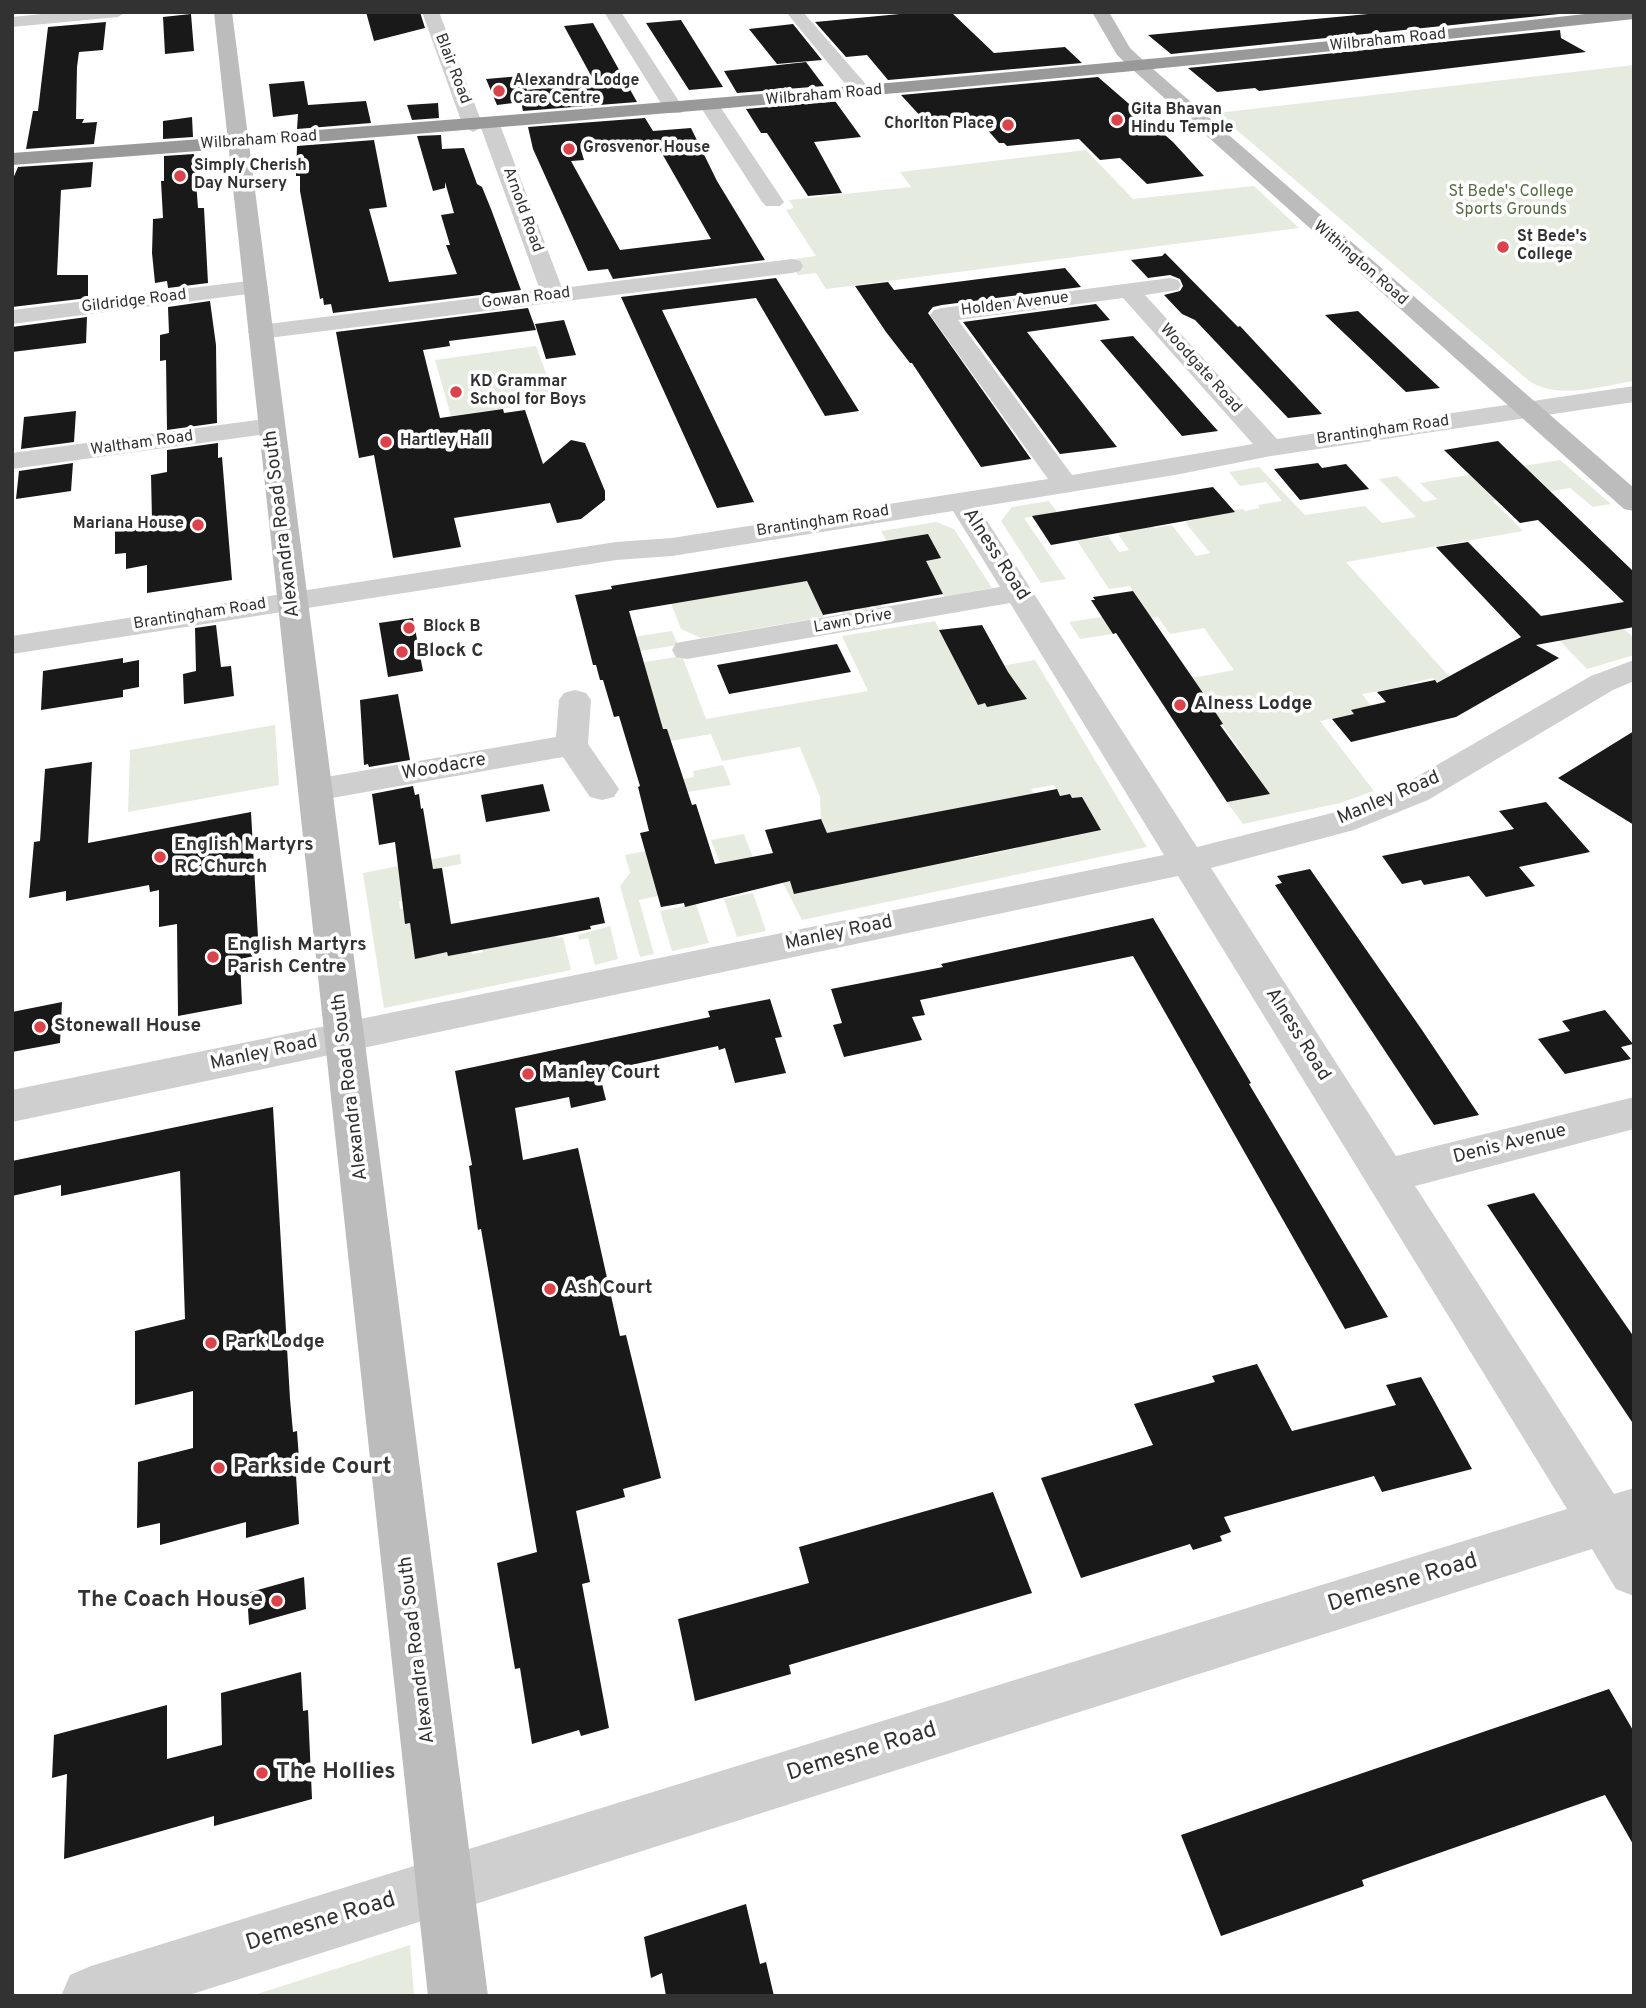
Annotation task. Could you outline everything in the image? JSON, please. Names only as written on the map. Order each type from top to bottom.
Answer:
[{"type":"highway","name":"Wilbraham Road","points":[[12,159],[482,125],[863,93],[1634,13]]},
{"type":"street","points":[[14,23],[118,12]]},
{"type":"street","name":"Alexandra Road South","points":[[223,12],[458,1996]]},
{"type":"street","name":"Blair Road","points":[[430,12],[482,125]]},
{"type":"street","points":[[612,12],[674,109]]},
{"type":"street","name":"Withington Road","points":[[1100,12],[1123,51],[1139,66],[1634,503]]},
{"type":"street","points":[[795,14],[818,13]]},
{"type":"street","points":[[795,14],[863,93]]},
{"type":"street","points":[[1163,87],[1168,73],[1200,60]]},
{"type":"street","points":[[710,106],[773,202]]},
{"type":"street","name":"Arnold Road","points":[[482,125],[554,296]]},
{"type":"street","name":"Gowan Road","points":[[260,332],[792,266]]},
{"type":"street","name":"Holden Avenue","points":[[1065,484],[942,315],[1170,285]]},
{"type":"street","name":"Gildridge Road","points":[[12,317],[256,287]]},
{"type":"street","name":"Woodgate Road","points":[[1129,290],[1271,448]]},
{"type":"street","name":"Brantingham Road","points":[[12,645],[616,551],[671,547],[1175,467],[1271,448],[1634,394]]},
{"type":"street","name":"Waltham Road","points":[[12,461],[272,426]]},
{"type":"street","name":"Alness Road","points":[[960,500],[1386,1176],[1618,1517],[1634,1572]]},
{"type":"street","name":"Lawn Drive","points":[[687,650],[1019,593]]},
{"type":"street","name":"Manley Road","points":[[12,1106],[1188,862],[1342,821],[1416,792],[1602,683],[1634,670]]},
{"type":"street","points":[[575,699],[572,746],[602,789]]},
{"type":"street","name":"Woodacre","points":[[316,790],[572,746]]},
{"type":"street","name":"Denis Avenue","points":[[1386,1176],[1634,1114]]},
{"type":"street","name":"Demesne Road","points":[[91,1996],[1618,1517]]},
{"type":"green space","name":"St Bede's College Sports Grounds","points":[[1634,65],[1634,381],[1579,390],[1552,390],[1528,380],[1217,113]]},
{"type":"green space","points":[[1086,150],[1133,199],[1254,186],[1299,228],[826,289],[816,273],[798,275],[788,260],[816,256],[786,210],[794,208],[789,200],[911,187],[900,172]]},
{"type":"green space","points":[[536,346],[556,401],[451,416],[435,360]]},
{"type":"green space","points":[[1560,460],[1611,504],[1593,507],[1570,488],[1493,501],[1523,531],[1346,562],[1455,683],[1439,685],[1433,678],[1410,683],[1416,690],[1391,695],[1386,690],[1362,694],[1371,706],[1351,710],[1354,714],[1320,721],[1374,791],[1340,803],[1243,824],[1227,802],[1269,793],[1209,705],[1188,692],[1201,690],[1193,678],[1234,670],[1204,628],[1170,634],[1158,617],[1143,619],[1145,609],[1130,586],[1109,589],[1072,533],[1083,531],[1089,539],[1108,536],[1119,552],[1129,550],[1118,534],[1130,531],[1126,525],[1149,521],[1154,528],[1172,525],[1196,556],[1210,553],[1185,522],[1197,519],[1193,513],[1245,511],[1260,508],[1258,505],[1282,501],[1266,482],[1240,486],[1229,472],[1259,467],[1305,515],[1365,506],[1382,523],[1416,517],[1379,479],[1397,476],[1424,502],[1437,499],[1420,483]]},
{"type":"green space","points":[[1049,501],[1057,512],[1024,518],[1066,579],[1041,583],[1001,521],[1012,507]]},
{"type":"green space","points":[[936,522],[954,529],[992,588],[944,597],[934,578],[874,592],[882,607],[843,614],[835,600],[901,567],[881,531]]},
{"type":"green space","points":[[798,579],[800,582],[808,581],[824,617],[701,638],[681,629],[671,603]]},
{"type":"green space","points":[[1544,615],[1567,639],[1624,629],[1634,638],[1634,655],[1587,669],[1536,616]]},
{"type":"green space","points":[[1102,617],[1113,634],[1080,639],[1069,622]]},
{"type":"green space","points":[[935,621],[962,673],[1035,660],[1147,847],[802,920],[780,877],[788,876],[795,894],[842,884],[834,850],[821,819],[820,797],[800,747],[722,761],[711,734],[671,741],[667,729],[647,732],[639,663],[682,656],[706,719],[868,691],[842,636]],"holes":[[[1054,785],[1060,796],[1070,794],[1072,798],[1082,797],[1101,830],[1062,839],[1031,789]],[[1000,814],[1018,848],[967,859],[950,824]]]},
{"type":"green space","points":[[672,631],[678,645],[640,651],[600,642]]},
{"type":"green space","points":[[275,725],[279,785],[128,812],[130,750]]},
{"type":"green space","points":[[723,765],[731,785],[687,792],[683,779],[694,777],[693,771]]},
{"type":"green space","points":[[744,834],[761,879],[750,881],[742,859],[720,863],[711,840]]},
{"type":"green space","points":[[668,847],[652,876],[658,896],[639,900],[654,954],[640,957],[620,886],[630,873],[625,855]]},
{"type":"green space","points":[[460,854],[461,864],[404,875],[400,909],[403,908],[405,924],[410,923],[415,958],[447,952],[448,956],[471,951],[472,954],[483,952],[483,949],[556,936],[563,937],[571,970],[384,1008],[363,873]]},
{"type":"green space","points":[[753,893],[766,931],[737,937],[724,899]]},
{"type":"green space","points":[[696,904],[709,943],[672,951],[660,911]]},
{"type":"green space","points":[[610,926],[618,959],[595,965],[588,938],[579,940],[578,935]]},
{"type":"green space","points":[[410,1945],[414,1996],[251,1996]]},
{"type":"building","points":[[366,12],[420,12],[425,28],[374,41]]},
{"type":"building","points":[[921,12],[951,12],[994,53],[1065,47],[1082,63],[888,80],[867,55],[846,57],[815,22]]},
{"type":"building","points":[[1389,12],[1559,14],[1171,54],[1148,35]]},
{"type":"building","points":[[191,14],[194,51],[165,54],[163,17]]},
{"type":"building","points":[[681,20],[723,87],[689,90],[646,23]]},
{"type":"building","points":[[106,22],[103,50],[79,52],[77,67],[76,119],[84,119],[82,123],[97,122],[94,144],[26,149],[33,111],[38,111],[48,27]]},
{"type":"building","points":[[593,23],[637,102],[523,111],[521,102],[497,105],[486,79],[521,76],[527,90],[595,83],[564,26]]},
{"type":"building","points":[[793,24],[822,60],[777,64],[749,29]]},
{"type":"building","points":[[1560,30],[1561,38],[1586,52],[1259,91],[1255,88],[1217,92],[1188,68]]},
{"type":"building","points":[[806,62],[824,86],[737,93],[724,71]]},
{"type":"building","points":[[1098,77],[1173,142],[1204,176],[1147,184],[1120,158],[1100,160],[1079,139],[1007,146],[999,143],[978,119],[961,120],[958,117],[924,120],[901,95]]},
{"type":"building","points":[[304,81],[308,105],[366,101],[371,123],[297,129],[298,114],[273,117],[269,84]]},
{"type":"building","points":[[835,101],[861,137],[814,142],[842,193],[808,196],[767,133],[761,133],[746,109]]},
{"type":"building","points":[[438,103],[439,118],[412,120],[407,105]]},
{"type":"building","points":[[192,117],[193,137],[163,139],[163,121]]},
{"type":"building","points":[[645,118],[653,131],[691,128],[717,181],[765,260],[613,279],[608,269],[588,271],[533,149],[528,127]],"holes":[[[656,143],[711,239],[620,250],[571,161],[584,160],[581,150]]]},
{"type":"building","points":[[441,135],[442,149],[464,148],[477,184],[482,187],[491,209],[521,290],[333,313],[331,304],[324,305],[323,298],[320,299],[300,191],[300,176],[296,176],[297,146],[374,140],[387,207],[369,209],[389,282],[457,274],[446,245],[450,245],[441,215],[454,213],[445,182],[445,188],[433,191],[417,136]]},
{"type":"building","points":[[194,154],[198,208],[204,208],[208,283],[168,288],[167,281],[155,283],[152,253],[153,219],[163,218],[161,181],[164,181],[164,156]]},
{"type":"building","points":[[93,162],[91,187],[61,190],[57,275],[88,275],[88,298],[12,307],[12,181],[18,167]]},
{"type":"building","points":[[1165,253],[1238,327],[1240,326],[1322,414],[1288,418],[1195,320],[1182,314],[1164,295],[1180,291],[1183,286],[1180,279],[1170,275],[1148,278],[1131,260],[1162,256]]},
{"type":"building","points":[[1065,268],[1081,287],[942,305],[933,307],[928,313],[1031,459],[981,467],[912,363],[886,332],[855,286],[888,282],[894,290]]},
{"type":"building","points":[[776,278],[859,411],[825,416],[756,298],[662,310],[754,502],[717,508],[621,297]]},
{"type":"building","points":[[210,301],[216,345],[217,423],[167,430],[166,360],[160,361],[160,335],[169,333],[168,307]]},
{"type":"building","points":[[1096,304],[1110,320],[1027,332],[1117,447],[1060,454],[963,322]]},
{"type":"building","name":"Hartley Hall","points":[[528,308],[536,330],[449,341],[450,346],[423,350],[440,418],[503,409],[504,413],[525,410],[543,464],[571,440],[585,443],[605,491],[605,500],[581,519],[557,523],[550,503],[454,518],[461,547],[393,558],[374,455],[359,458],[336,332]]},
{"type":"building","points":[[1358,311],[1440,388],[1406,392],[1325,315]]},
{"type":"building","points":[[87,317],[86,343],[12,352],[12,327]]},
{"type":"building","points":[[564,320],[576,355],[546,359],[535,324]]},
{"type":"building","points":[[1133,336],[1218,431],[1182,436],[1100,340]]},
{"type":"building","points":[[76,411],[74,442],[21,449],[24,417]]},
{"type":"building","points":[[1498,441],[1634,572],[1634,627],[1536,645],[1559,658],[1456,717],[1351,742],[1332,719],[1354,714],[1351,710],[1386,702],[1377,692],[1435,680],[1437,683],[1521,637],[1436,547],[1468,542],[1541,616],[1624,602],[1538,520],[1520,523],[1444,450]]},
{"type":"building","points":[[218,443],[218,458],[222,457],[232,580],[147,593],[147,565],[126,569],[126,553],[115,554],[115,525],[152,520],[151,475],[167,472],[167,450]]},
{"type":"building","points":[[73,463],[71,491],[16,499],[19,471]]},
{"type":"building","points":[[1318,463],[1322,468],[1346,464],[1369,489],[1300,500],[1274,469]]},
{"type":"building","points":[[1213,487],[1235,512],[1051,545],[1032,516]]},
{"type":"building","points":[[928,534],[941,558],[926,561],[943,594],[823,615],[807,581],[629,611],[663,729],[667,729],[692,805],[696,804],[715,864],[773,853],[765,830],[821,819],[827,833],[1057,789],[1060,796],[1070,794],[1072,798],[1082,797],[1101,830],[794,894],[790,881],[685,907],[684,903],[661,907],[640,833],[649,831],[638,787],[640,786],[619,716],[614,717],[603,680],[600,680],[596,665],[593,665],[575,595],[612,589],[611,586]]},
{"type":"building","points":[[1133,591],[1223,724],[1220,725],[1270,794],[1227,802],[1116,633],[1113,634],[1091,600],[1095,600],[1093,597]]},
{"type":"building","name":"Block C","points":[[413,618],[423,671],[388,677],[379,623]]},
{"type":"building","points":[[216,625],[221,667],[231,666],[234,696],[184,704],[183,674],[196,671],[195,628]]},
{"type":"building","points":[[982,625],[1008,672],[1027,699],[987,707],[985,703],[978,705],[939,630]]},
{"type":"building","points":[[837,644],[851,672],[729,694],[717,665]]},
{"type":"building","points":[[123,658],[123,663],[139,660],[139,687],[123,690],[123,697],[41,710],[43,671]]},
{"type":"building","points":[[398,694],[410,760],[369,767],[368,764],[364,765],[360,700]]},
{"type":"building","points":[[1634,731],[1634,825],[1558,778]]},
{"type":"building","points":[[92,762],[88,843],[251,812],[259,955],[240,959],[242,1004],[178,1016],[177,924],[159,927],[159,890],[150,892],[149,885],[66,901],[66,891],[29,898],[34,842],[40,841],[45,769]]},
{"type":"building","points":[[543,784],[550,811],[486,822],[481,795]]},
{"type":"building","points":[[413,786],[415,795],[419,794],[421,809],[423,808],[433,869],[442,868],[451,924],[599,897],[605,923],[590,926],[591,929],[556,936],[448,956],[447,952],[415,959],[410,923],[405,924],[395,842],[379,845],[372,794]]},
{"type":"building","points":[[1546,802],[1590,852],[1519,867],[1535,886],[1486,897],[1469,876],[1424,885],[1421,880],[1402,884],[1382,856],[1514,829],[1499,811]]},
{"type":"building","points":[[1310,869],[1479,1115],[1434,1125],[1275,885],[1282,883],[1277,876]]},
{"type":"building","points":[[1153,918],[1388,1317],[1345,1329],[1133,956],[920,1000],[925,1015],[912,1017],[922,1040],[844,1057],[833,1025],[842,1023],[831,989],[943,967],[941,964]]},
{"type":"building","points":[[770,999],[782,1037],[775,1038],[786,1073],[735,1083],[725,1048],[719,1050],[718,1046],[599,1072],[606,1100],[571,1108],[569,1097],[515,1108],[523,1160],[578,1148],[620,1336],[626,1335],[661,1478],[623,1489],[625,1497],[576,1511],[590,1582],[582,1584],[609,1728],[581,1736],[579,1730],[532,1744],[520,1668],[515,1669],[497,1563],[537,1552],[481,1229],[478,1230],[469,1166],[472,1165],[455,1071],[710,1017],[708,1011]]},
{"type":"building","name":"Stonewall House","points":[[62,1002],[60,1043],[12,1052],[12,1012]]},
{"type":"building","points":[[1605,1010],[1633,1044],[1621,1047],[1631,1059],[1565,1074],[1538,1039],[1570,1031],[1562,1021]]},
{"type":"building","points":[[273,1107],[290,1399],[293,1432],[297,1431],[300,1474],[296,1475],[299,1524],[246,1538],[246,1522],[160,1545],[160,1523],[137,1528],[138,1462],[193,1448],[193,1391],[135,1405],[135,1331],[185,1319],[180,1171],[61,1196],[61,1185],[12,1196],[12,1161]]},
{"type":"building","points":[[1534,1193],[1634,1337],[1634,1425],[1487,1205]]},
{"type":"building","points":[[1257,1364],[1292,1431],[1396,1405],[1386,1385],[1421,1377],[1472,1469],[1382,1492],[1374,1476],[1224,1517],[1231,1532],[1220,1536],[1222,1541],[1193,1550],[1190,1544],[1081,1578],[1041,1478],[1153,1445],[1134,1404],[1215,1382],[1212,1376]]},
{"type":"building","points":[[993,1492],[1032,1593],[789,1665],[791,1674],[695,1701],[678,1619],[809,1583],[799,1547]]},
{"type":"building","name":"The Coach House","points":[[304,1577],[306,1609],[249,1625],[247,1593]]},
{"type":"building","points":[[301,1672],[303,1711],[308,1710],[312,1799],[214,1826],[214,1816],[64,1859],[67,1774],[52,1778],[54,1735],[167,1705],[167,1759],[222,1745],[221,1693]]},
{"type":"building","points":[[1609,1689],[1634,1732],[1634,1846],[1605,1795],[1362,1880],[1364,1886],[1221,1936],[1181,1835]]},
{"type":"building","points":[[746,1904],[760,1964],[766,1962],[774,1996],[666,1996],[662,1973],[651,1978],[644,1937]]},
{"type":"place","name":"Alexandra Lodge Care Centre","points":[[499,91]]},
{"type":"place","name":"Gita Bhavan Hindu Temple","points":[[1117,120]]},
{"type":"place","name":"Chorlton Place","points":[[1008,125]]},
{"type":"place","name":"Grosvenor House","points":[[569,149]]},
{"type":"place","name":"Simply Cherish Day Nursery","points":[[180,176]]},
{"type":"place","name":"St Bede's College","points":[[1503,247]]},
{"type":"place","name":"KD Grammar School for Boys","points":[[456,392]]},
{"type":"place","name":"Hartley Hall","points":[[386,442]]},
{"type":"place","name":"Mariana House","points":[[198,525]]},
{"type":"place","name":"Block B","points":[[409,628]]},
{"type":"place","name":"Block C","points":[[402,652]]},
{"type":"place","name":"Alness Lodge","points":[[1180,705]]},
{"type":"place","name":"English Martyrs RC Church","points":[[160,857]]},
{"type":"place","name":"English Martyrs Parish Centre","points":[[213,957]]},
{"type":"place","name":"Stonewall House","points":[[40,1027]]},
{"type":"place","name":"Manley Court","points":[[528,1074]]},
{"type":"place","name":"Ash Court","points":[[550,1289]]},
{"type":"place","name":"Park Lodge","points":[[211,1343]]},
{"type":"place","name":"Parkside Court","points":[[219,1468]]},
{"type":"place","name":"The Coach House","points":[[277,1601]]},
{"type":"place","name":"The Hollies","points":[[262,1773]]}]
